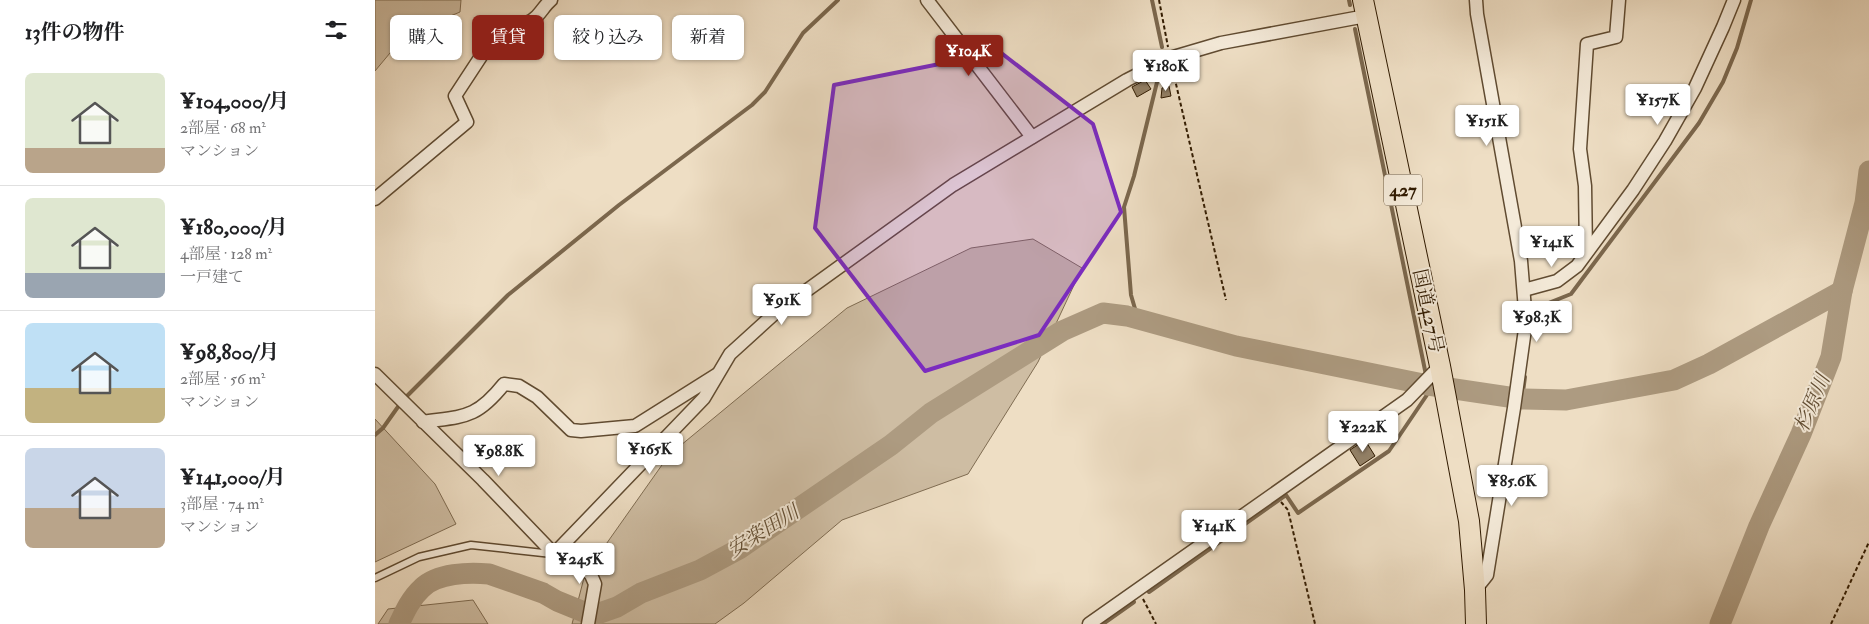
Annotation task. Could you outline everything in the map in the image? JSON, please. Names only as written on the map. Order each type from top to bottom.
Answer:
[{"type":"highway","name":"国道427号","points":[[1365,8],[1432,378],[1447,401],[1469,521],[1476,624]]},
{"type":"street","points":[[375,199],[467,122],[455,96],[495,35],[523,25],[537,17],[551,0]]},
{"type":"street","points":[[927,0],[1032,137]]},
{"type":"street","points":[[1475,590],[1487,575],[1526,322],[1521,261],[1480,33],[1476,0]]},
{"type":"street","points":[[1586,252],[1585,186],[1580,149],[1587,44],[1616,37],[1619,0]]},
{"type":"street","points":[[1524,290],[1562,278],[1577,266],[1633,190],[1665,141],[1695,88],[1734,0]]},
{"type":"street","points":[[554,554],[704,398],[730,354],[774,314],[953,185],[1127,80],[1170,58],[1221,43],[1365,8]]},
{"type":"street","points":[[375,374],[483,480],[554,554],[581,566],[591,576],[595,584],[587,624]]},
{"type":"street","points":[[423,422],[467,416],[477,412],[494,397],[504,384],[519,386],[537,397],[571,430],[581,432],[635,426],[717,375]]},
{"type":"street","points":[[1089,624],[1407,400],[1432,378]]},
{"type":"lane","points":[[375,578],[419,557],[471,546],[554,554]]},
{"type":"path","points":[[1159,0],[1170,58],[1226,300]]},
{"type":"path","points":[[1281,502],[1288,510],[1315,624]]},
{"type":"path","points":[[1831,624],[1869,542]]},
{"type":"path","points":[[1139,590],[1156,624]]},
{"type":"highlighted area","points":[[1000,52],[1093,124],[1121,212],[1039,335],[925,371],[815,228],[834,85]]},
{"type":"shaded area","points":[[375,0],[461,0],[460,12],[453,15],[390,15],[390,53],[375,71]]},
{"type":"shaded area","points":[[1033,239],[1082,268],[1038,362],[968,474],[842,520],[744,603],[715,624],[572,624],[585,574],[669,455],[847,308],[971,248]]},
{"type":"shaded area","points":[[375,419],[435,484],[456,524],[375,562]]},
{"type":"shaded area","points":[[473,600],[488,624],[378,624],[388,609]]},
{"type":"building","points":[[1145,80],[1151,89],[1137,97],[1132,87]]},
{"type":"building","points":[[1169,86],[1171,96],[1161,98],[1162,88]]},
{"type":"building","points":[[1365,440],[1375,456],[1360,466],[1350,450]]},
{"type":"waterway","points":[[405,398],[508,295],[619,205],[752,105],[765,92],[803,33],[838,0]]},
{"type":"waterway","points":[[1152,0],[1162,47]]},
{"type":"waterway","points":[[1349,0],[1350,5]]},
{"type":"waterway","points":[[1529,312],[1571,294],[1699,123],[1723,82],[1737,48],[1751,0]]},
{"type":"waterway","points":[[1355,29],[1426,375]]},
{"type":"waterway","points":[[1138,319],[1131,295],[1124,207],[1134,176],[1159,74]]},
{"type":"waterway","name":"杉原川","points":[[1720,624],[1759,526],[1801,434],[1831,357],[1842,291],[1865,203],[1869,171]]},
{"type":"waterway","name":"安楽田川","points":[[399,624],[411,600],[428,583],[445,576],[472,573],[489,574],[543,593],[584,612],[597,614],[617,607],[641,593],[700,570],[739,549],[891,445],[931,413],[1062,331],[1103,313],[1127,316],[1236,346],[1428,385],[1522,399],[1566,400],[1674,380],[1709,364],[1842,291]]},
{"type":"waterway","points":[[1522,399],[1525,377]]},
{"type":"waterway","points":[[1149,592],[1286,495],[1298,513],[1389,451],[1433,386]]},
{"type":"waterway","points":[[375,435],[383,428],[400,404]]},
{"type":"waterway","points":[[1103,624],[1134,602]]}]
